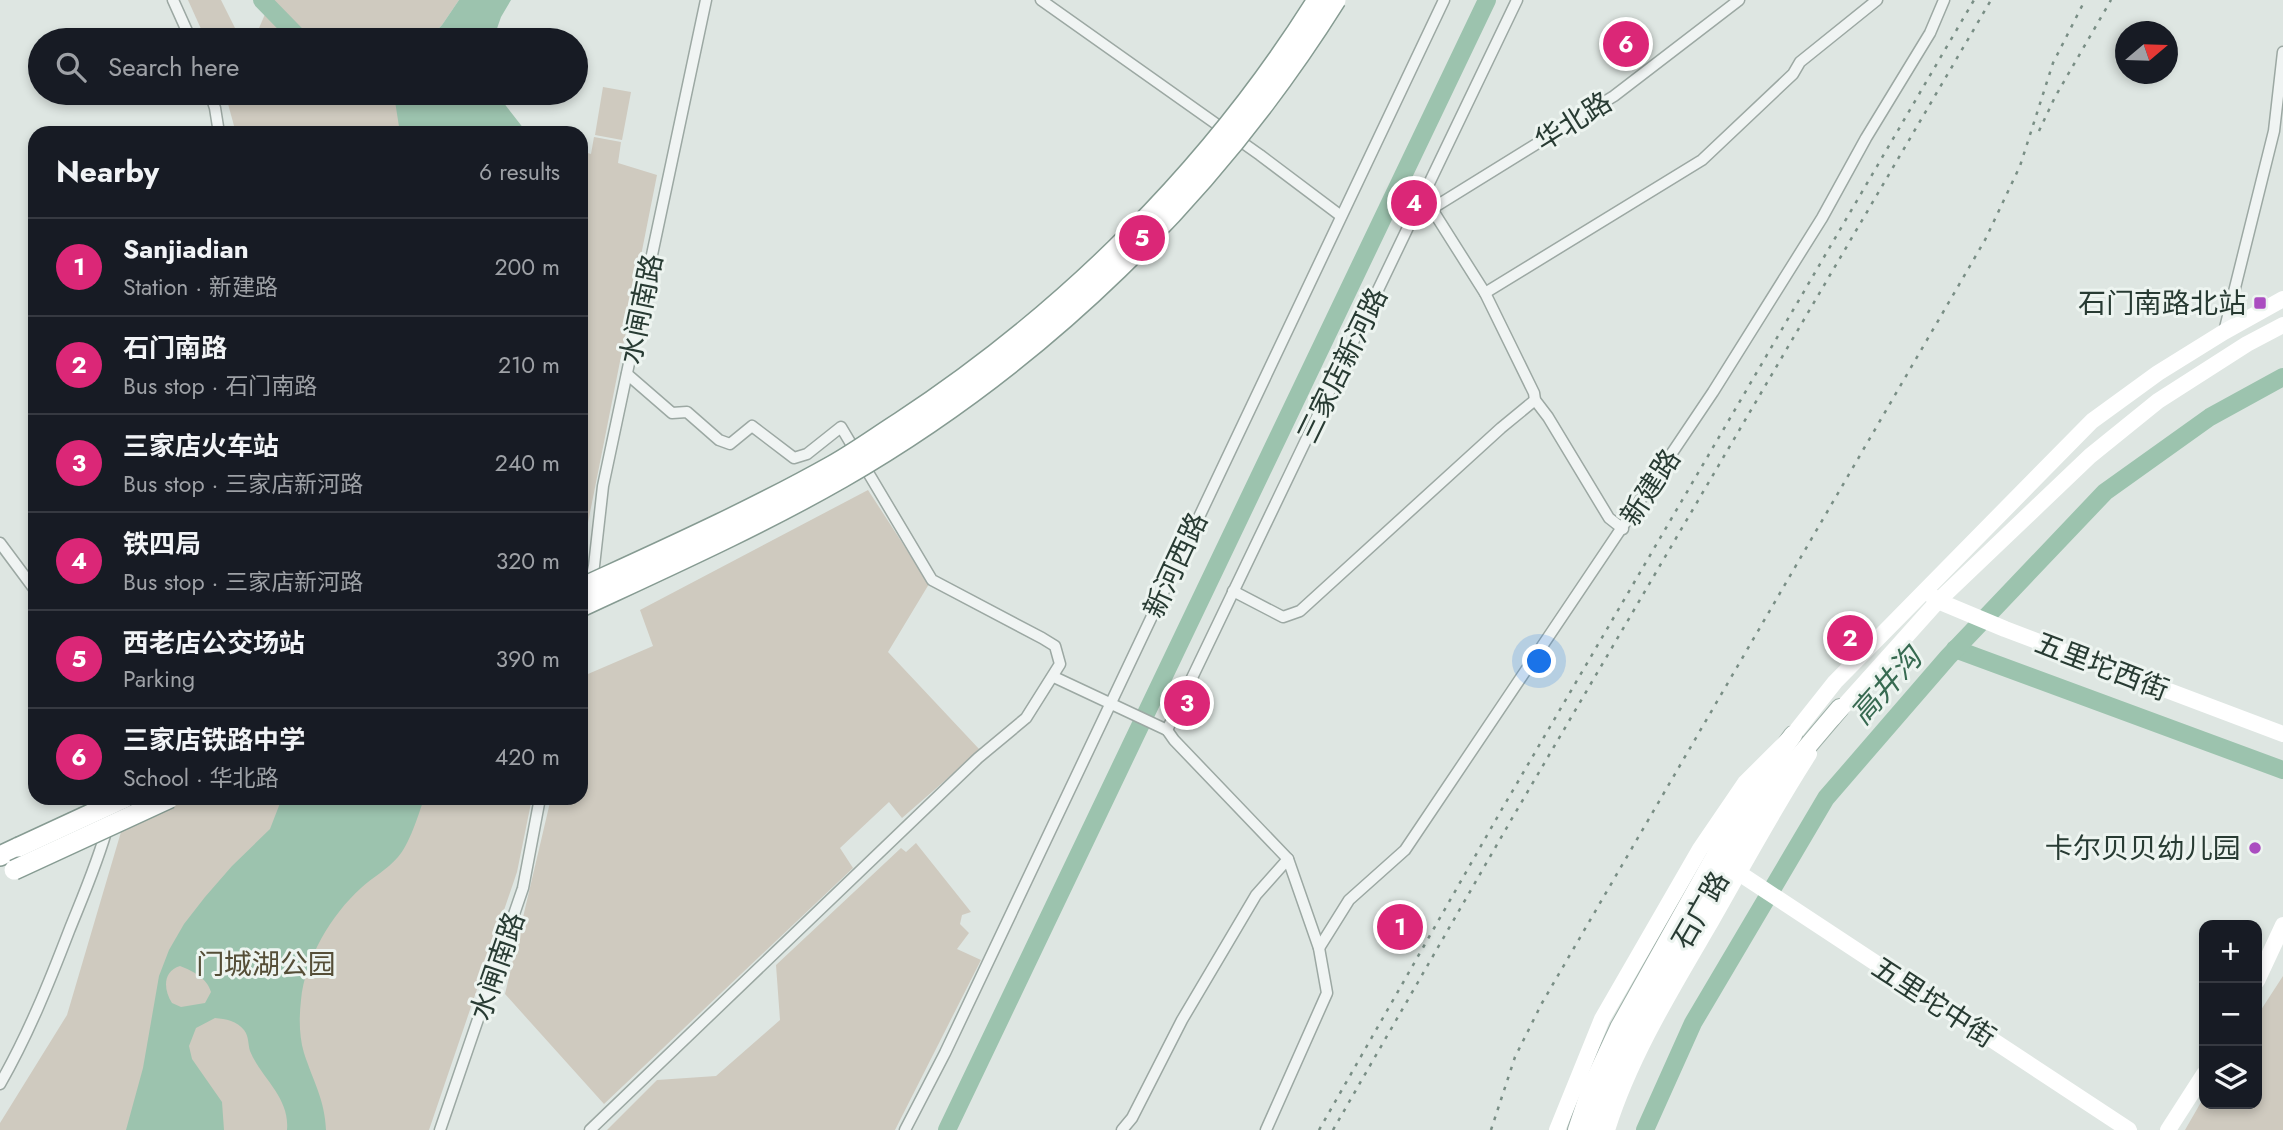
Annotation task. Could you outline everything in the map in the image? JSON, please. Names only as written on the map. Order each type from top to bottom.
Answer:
[{"type":"highway","points":[[588,585],[709,529],[835,464],[961,380],[1016,338],[1063,299],[1159,206],[1260,84],[1317,0]]},
{"type":"highway","points":[[588,604],[777,514],[844,477],[919,430],[1027,351],[1127,263],[1212,171],[1273,93],[1336,0]]},
{"type":"highway","points":[[5,868],[19,846],[110,805]]},
{"type":"highway","points":[[5,868],[154,805]]},
{"type":"main road","points":[[1607,1130],[1615,1103],[1645,1039],[1781,797],[1840,708],[1932,596],[2092,421],[2158,373],[2283,299]]},
{"type":"main road","points":[[1557,1130],[1602,1019],[1700,849],[1745,783],[1793,735],[1835,682],[2090,457],[2158,401],[2247,344],[2283,325]]},
{"type":"main road","name":"五里坨西街","points":[[1932,596],[2005,629],[2283,734]]},
{"type":"main road","name":"石广路","points":[[1590,1130],[1611,1076],[1650,996],[1768,793],[1840,708]]},
{"type":"main road","name":"石广路","points":[[1577,1130],[1591,1088],[1619,1028],[1746,802],[1793,735]]},
{"type":"main road","name":"五里坨中街","points":[[1739,873],[2129,1130]]},
{"type":"main road","points":[[2262,970],[2283,925]]},
{"type":"main road","points":[[2168,1130],[2199,1082]]},
{"type":"street","points":[[173,0],[186,28]]},
{"type":"street","name":"水闸南路","points":[[588,590],[594,566],[603,486],[706,0]]},
{"type":"street","points":[[1041,0],[1260,155],[1341,216]]},
{"type":"street","name":"新河西路","points":[[905,1130],[945,1052],[1444,0]]},
{"type":"street","name":"三家店新河路","points":[[1167,730],[1517,0]]},
{"type":"street","name":"华北路","points":[[1433,208],[1614,96],[1739,0]]},
{"type":"street","points":[[1485,293],[1702,160],[1793,74],[1800,62],[1877,0]]},
{"type":"street","name":"新建路","points":[[1319,948],[1349,900],[1405,850],[1623,529],[1822,218],[1866,138],[1930,33],[1944,0]]},
{"type":"street","points":[[2224,332],[2274,131],[2283,52]]},
{"type":"street","points":[[214,105],[218,126]]},
{"type":"street","points":[[1423,195],[1485,293],[1535,400],[1609,518],[1623,529]]},
{"type":"street","points":[[590,1130],[978,758],[1026,718],[1054,677],[1059,664],[1055,646],[932,580],[841,427],[807,454],[794,458],[752,426],[730,444],[719,440],[687,412],[672,413],[627,374]]},
{"type":"street","points":[[1233,592],[1283,617],[1300,611],[1535,400]]},
{"type":"street","points":[[0,543],[28,581]]},
{"type":"street","points":[[1054,677],[1167,730],[1288,859],[1319,948],[1327,993],[1266,1130]]},
{"type":"street","points":[[0,1084],[21,1047],[58,960],[99,856],[114,805]]},
{"type":"street","name":"水闸南路","points":[[440,1130],[523,888],[539,805]]},
{"type":"street","points":[[1122,1130],[1132,1118],[1182,1020],[1256,895],[1288,859]]},
{"type":"green space","points":[[188,0],[221,0],[235,28],[201,28]]},
{"type":"green space","points":[[271,0],[459,0],[439,28],[259,28]]},
{"type":"green space","points":[[603,87],[631,92],[622,140],[595,135]]},
{"type":"green space","points":[[228,105],[436,105],[500,126],[234,126]]},
{"type":"green space","points":[[594,137],[621,142],[618,163],[657,175],[588,523],[588,153],[591,154]]},
{"type":"green space","points":[[868,490],[929,584],[888,652],[980,750],[902,818],[889,802],[840,848],[853,868],[604,1104],[505,994],[549,805],[588,805],[588,674],[653,646],[640,610]]},
{"type":"green space","name":"门城湖公园","points":[[129,805],[531,805],[517,872],[429,1130],[0,1130],[0,1123],[67,1015]]},
{"type":"green space","points":[[916,843],[971,912],[962,915],[960,924],[969,933],[957,949],[981,960],[895,1130],[607,1130],[657,1080],[716,1076],[780,1020],[776,965],[901,848],[906,852]]},
{"type":"green space","points":[[2283,976],[2283,1130],[2185,1130],[2199,1106],[2199,1109],[2262,1109],[2262,1008]]},
{"type":"shaded area","points":[[459,0],[511,0],[497,28],[439,28]]},
{"type":"shaded area","points":[[396,105],[505,105],[522,126],[399,126]]},
{"type":"shaded area","points":[[279,805],[422,805],[402,852],[350,899],[330,924],[314,954],[303,985],[300,1033],[304,1053],[321,1100],[326,1130],[287,1130],[287,1118],[280,1098],[255,1061],[246,1032],[235,1023],[215,1018],[196,1028],[189,1046],[192,1059],[222,1102],[224,1130],[126,1130],[143,1068],[159,976],[169,950],[184,924],[232,866],[270,829]],"holes":[[[180,966],[199,976],[211,992],[205,1003],[181,1007],[172,1003],[166,986],[170,972]]]},
{"type":"waterway","points":[[262,0],[289,28]]},
{"type":"waterway","points":[[947,1130],[1487,0]]},
{"type":"waterway","name":"高井沟","points":[[1645,1130],[1693,1023],[1826,798],[1948,657],[2105,492],[2210,417],[2283,377]]},
{"type":"waterway","points":[[1955,649],[2283,770]]},
{"type":"railway","points":[[1319,1130],[1502,809],[1974,0]]},
{"type":"railway","points":[[1333,1130],[1991,0]]},
{"type":"railway","points":[[1491,1130],[1515,1057],[1542,1003],[1985,240],[2020,166],[2053,63],[2085,0]]},
{"type":"railway","points":[[2039,131],[2055,97],[2111,0]]},
{"type":"place","name":"三家店铁路中学","points":[[1626,44]]},
{"type":"place","name":"铁四局","points":[[1414,203]]},
{"type":"place","name":"西老店公交场站","points":[[1142,238]]},
{"type":"place","name":"石门南路北站","points":[[2260,303]]},
{"type":"place","name":"石门南路","points":[[1850,638]]},
{"type":"place","name":"三家店火车站","points":[[1187,703]]},
{"type":"place","name":"卡尔贝贝幼儿园","points":[[2255,848]]},
{"type":"place","name":"Sanjiadian","points":[[1400,927]]}]
